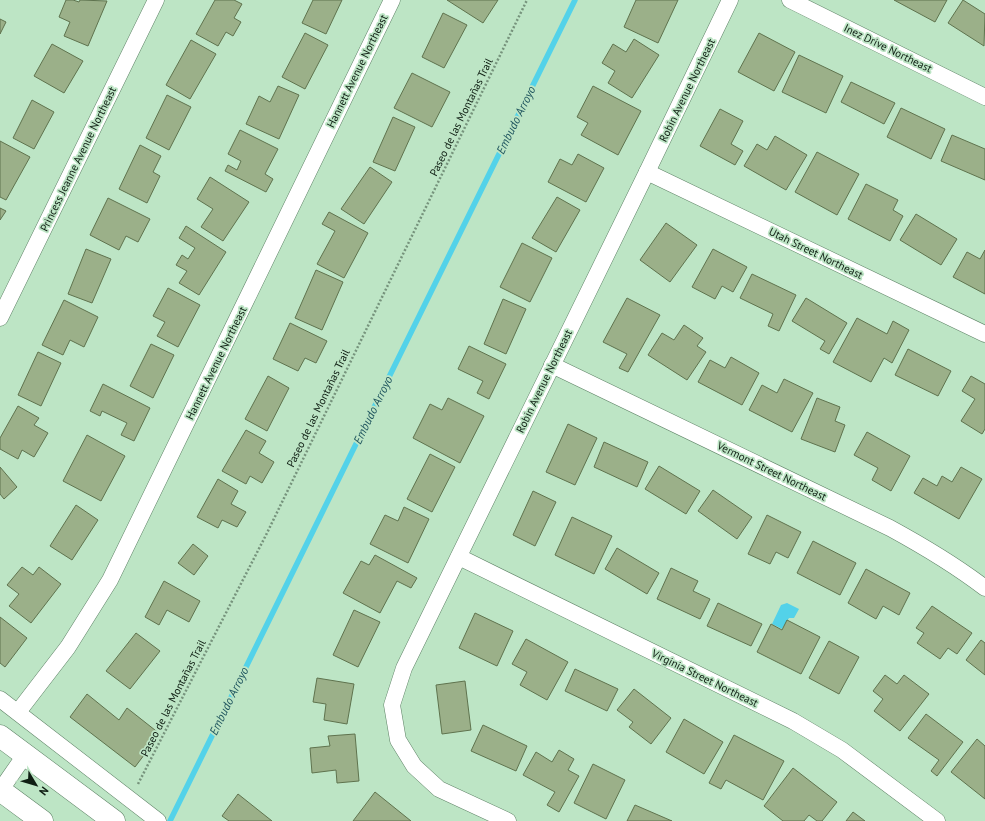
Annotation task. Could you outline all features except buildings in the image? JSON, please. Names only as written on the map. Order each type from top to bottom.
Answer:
[{"type":"main road","points":[[0,736],[114,821]]},
{"type":"main road","points":[[0,790],[42,821]]},
{"type":"street","name":"Princess Jeanne Avenue Northeast","points":[[0,318],[156,0]]},
{"type":"street","name":"Hannett Avenue Northeast","points":[[18,712],[68,647],[110,580],[392,0]]},
{"type":"street","name":"Robin Avenue Northeast","points":[[508,821],[439,789],[414,766],[398,740],[392,705],[404,668],[730,0]]},
{"type":"street","name":"Inez Drive Northeast","points":[[790,0],[985,97]]},
{"type":"street","name":"Utah Street Northeast","points":[[647,172],[985,334]]},
{"type":"street","name":"Vermont Street Northeast","points":[[552,365],[890,528],[922,545],[959,568],[985,588]]},
{"type":"street","name":"Virginia Street Northeast","points":[[459,557],[794,721],[842,750],[937,821]]},
{"type":"street","points":[[0,699],[158,821]]},
{"type":"street","points":[[0,790],[25,755]]},
{"type":"path","name":"Paseo de las Montañas Trail","points":[[136,804],[526,0]]},
{"type":"water","points":[[787,603],[799,609],[794,618],[789,618],[782,629],[772,624],[781,605]]},
{"type":"waterway","name":"Embudo Arroyo","points":[[170,821],[575,0]]}]
